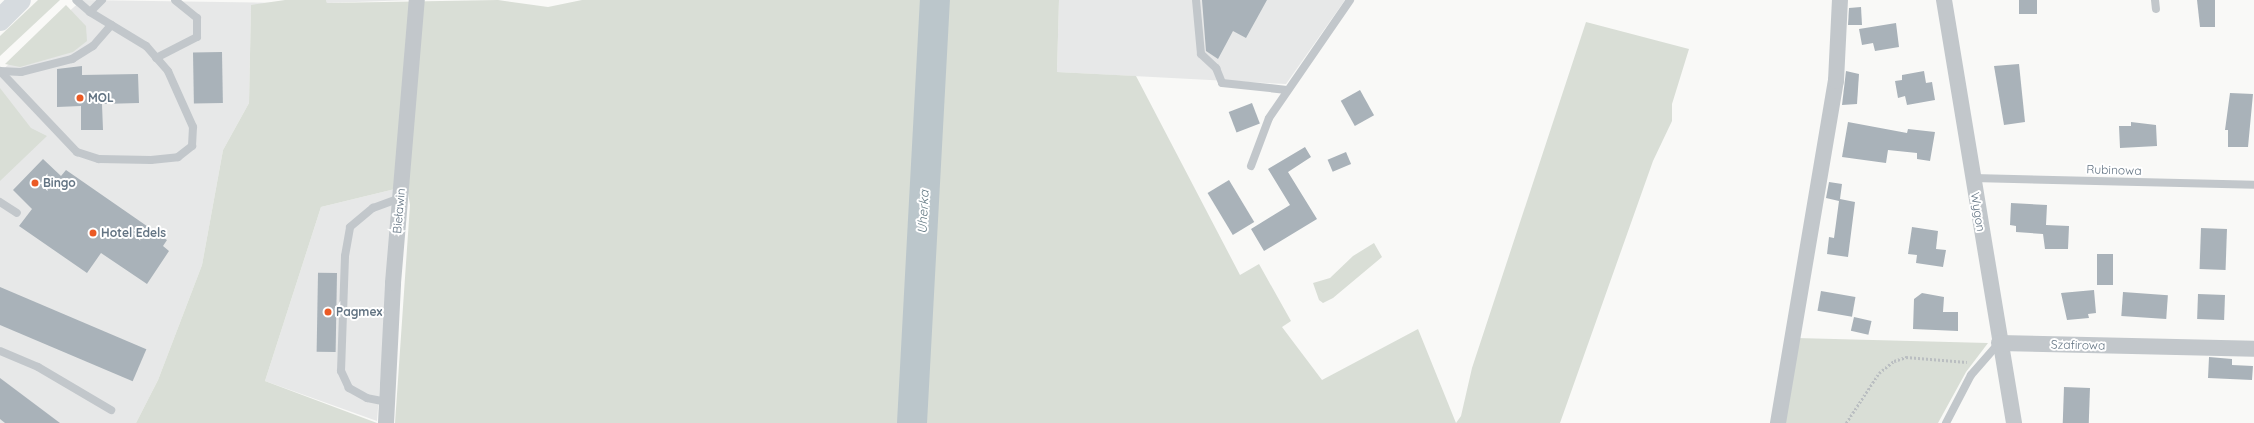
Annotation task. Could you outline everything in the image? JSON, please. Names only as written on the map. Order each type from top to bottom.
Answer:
[{"type":"highway","points":[[0,20],[20,0]]},
{"type":"street","name":"Bieławin","points":[[386,423],[400,198],[417,0]]},
{"type":"street","points":[[1778,423],[1836,80],[1840,0]]},
{"type":"street","name":"Wygon","points":[[1944,0],[1999,343],[2014,423]]},
{"type":"street","name":"Szafirowa","points":[[1999,343],[2254,349]]},
{"type":"lane","points":[[0,71],[77,152],[98,158],[178,157],[192,146],[193,127],[168,71],[146,46],[90,12],[76,0]]},
{"type":"lane","points":[[90,12],[102,0]]},
{"type":"lane","points":[[156,58],[197,37],[197,18],[175,0]]},
{"type":"lane","points":[[1196,0],[1201,54],[1216,68],[1222,83],[1287,90]]},
{"type":"lane","points":[[1251,166],[1269,118],[1350,0]]},
{"type":"lane","points":[[2155,0],[2156,9]]},
{"type":"lane","points":[[0,71],[21,72],[72,59],[93,46],[111,25]]},
{"type":"lane","name":"Rubinowa","points":[[1973,178],[2254,185]]},
{"type":"lane","points":[[387,402],[367,398],[349,388],[341,371],[345,256],[350,227],[373,208],[400,198]]},
{"type":"lane","points":[[0,202],[17,213]]},
{"type":"lane","points":[[1946,423],[1971,375],[1999,343]]},
{"type":"lane","points":[[0,350],[38,367],[111,410]]},
{"type":"path","points":[[1846,423],[1879,373],[1894,361],[1906,357],[1967,362],[1985,358]]},
{"type":"shaded area","points":[[38,0],[60,0],[0,56],[0,36]]},
{"type":"shaded area","points":[[82,0],[285,3],[251,6],[249,103],[223,150],[202,265],[158,380],[136,423],[0,423],[0,72]]},
{"type":"shaded area","points":[[285,0],[326,0],[327,3],[498,0],[548,7],[582,0],[1059,0],[1057,72],[1136,76],[1240,275],[1259,264],[1291,321],[1282,327],[1322,380],[1418,329],[1456,423],[395,423],[410,205],[408,192],[395,189],[321,207],[265,381],[377,423],[136,423],[158,380],[202,265],[223,150],[249,103],[251,5]]},
{"type":"shaded area","points":[[326,0],[412,0],[327,3]]},
{"type":"shaded area","points":[[1059,0],[1345,0],[1286,84],[1057,72]]},
{"type":"shaded area","points":[[66,5],[86,26],[87,41],[73,52],[20,67],[5,64]]},
{"type":"shaded area","points":[[1586,22],[1689,49],[1672,104],[1672,121],[1653,161],[1560,423],[1456,423],[1461,416],[1472,368]]},
{"type":"shaded area","points":[[0,88],[31,128],[47,136],[0,181]]},
{"type":"shaded area","points":[[395,189],[377,421],[265,381],[321,207]]},
{"type":"shaded area","points":[[1374,243],[1382,257],[1333,298],[1323,303],[1319,300],[1313,283],[1330,278],[1353,256]]},
{"type":"shaded area","points":[[1796,338],[1988,343],[1966,372],[1938,423],[1781,423]]},
{"type":"building","points":[[1202,0],[1267,0],[1246,38],[1233,31],[1218,59],[1206,51]]},
{"type":"building","points":[[2019,0],[2037,0],[2037,14],[2019,14]]},
{"type":"building","points":[[2197,0],[2215,0],[2215,27],[2200,27]]},
{"type":"building","points":[[1861,7],[1862,25],[1848,25],[1849,8]]},
{"type":"building","points":[[1896,23],[1899,47],[1875,51],[1873,43],[1862,45],[1859,29]]},
{"type":"building","points":[[222,52],[223,103],[194,103],[193,53]]},
{"type":"building","points":[[2019,64],[2025,122],[2004,125],[1994,66]]},
{"type":"building","points":[[82,66],[82,75],[138,74],[139,103],[102,104],[103,130],[81,130],[81,106],[57,107],[57,69]]},
{"type":"building","points":[[1846,71],[1859,74],[1857,104],[1842,105]]},
{"type":"building","points":[[1924,71],[1926,83],[1932,82],[1935,100],[1907,105],[1905,96],[1898,98],[1895,81],[1902,80],[1902,75]]},
{"type":"building","points":[[1360,90],[1374,115],[1355,126],[1341,101]]},
{"type":"building","points":[[2230,93],[2253,94],[2248,147],[2228,147],[2228,130],[2225,130]]},
{"type":"building","points":[[1252,103],[1260,124],[1237,132],[1229,112]]},
{"type":"building","points":[[1848,122],[1907,133],[1908,129],[1935,132],[1930,161],[1917,159],[1917,153],[1888,150],[1886,163],[1842,157]]},
{"type":"building","points":[[2131,122],[2156,125],[2157,146],[2120,148],[2119,126],[2131,126]]},
{"type":"building","points":[[1305,147],[1311,157],[1288,172],[1317,219],[1264,251],[1251,229],[1290,205],[1268,169]]},
{"type":"building","points":[[1346,152],[1351,164],[1333,172],[1328,160]]},
{"type":"building","name":"Hotel Edels","points":[[43,159],[61,176],[66,170],[167,240],[163,246],[169,251],[147,284],[101,253],[87,273],[19,226],[32,209],[13,190]]},
{"type":"building","points":[[1229,180],[1254,222],[1233,235],[1208,193]]},
{"type":"building","points":[[1829,182],[1842,184],[1840,199],[1855,202],[1848,257],[1827,254],[1829,237],[1834,238],[1839,201],[1826,198]]},
{"type":"building","points":[[2011,203],[2047,205],[2046,225],[2069,226],[2068,249],[2045,249],[2043,234],[2016,232],[2016,226],[2010,225]]},
{"type":"building","points":[[1912,227],[1938,231],[1936,249],[1946,250],[1943,267],[1916,263],[1917,255],[1908,254]]},
{"type":"building","points":[[2201,228],[2227,229],[2226,270],[2200,269]]},
{"type":"building","points":[[2097,254],[2113,254],[2113,285],[2097,285]]},
{"type":"building","points":[[318,273],[337,273],[336,352],[317,352]]},
{"type":"building","points":[[0,287],[146,349],[133,381],[0,325]]},
{"type":"building","points":[[2094,290],[2096,313],[2088,314],[2089,318],[2067,320],[2061,293]]},
{"type":"building","points":[[1821,291],[1855,297],[1852,317],[1818,311]]},
{"type":"building","points":[[2123,292],[2168,295],[2166,319],[2121,316]]},
{"type":"building","points":[[1922,293],[1944,297],[1943,312],[1958,312],[1958,331],[1913,329],[1914,299]]},
{"type":"building","points":[[2198,294],[2225,295],[2224,320],[2197,319]]},
{"type":"building","points":[[1854,317],[1872,321],[1868,335],[1851,331]]},
{"type":"building","points":[[2209,357],[2232,359],[2232,365],[2253,366],[2252,380],[2208,378]]},
{"type":"building","points":[[0,378],[60,423],[5,423],[0,419]]},
{"type":"building","points":[[2064,387],[2090,388],[2089,423],[2063,423]]},
{"type":"waterway","name":"Uherka","points":[[912,423],[935,0]]},
{"type":"place","name":"MOL","points":[[80,98]]},
{"type":"place","name":"Bingo","points":[[35,183]]},
{"type":"place","name":"Hotel Edels","points":[[93,233]]},
{"type":"place","name":"Pagmex","points":[[328,312]]}]
